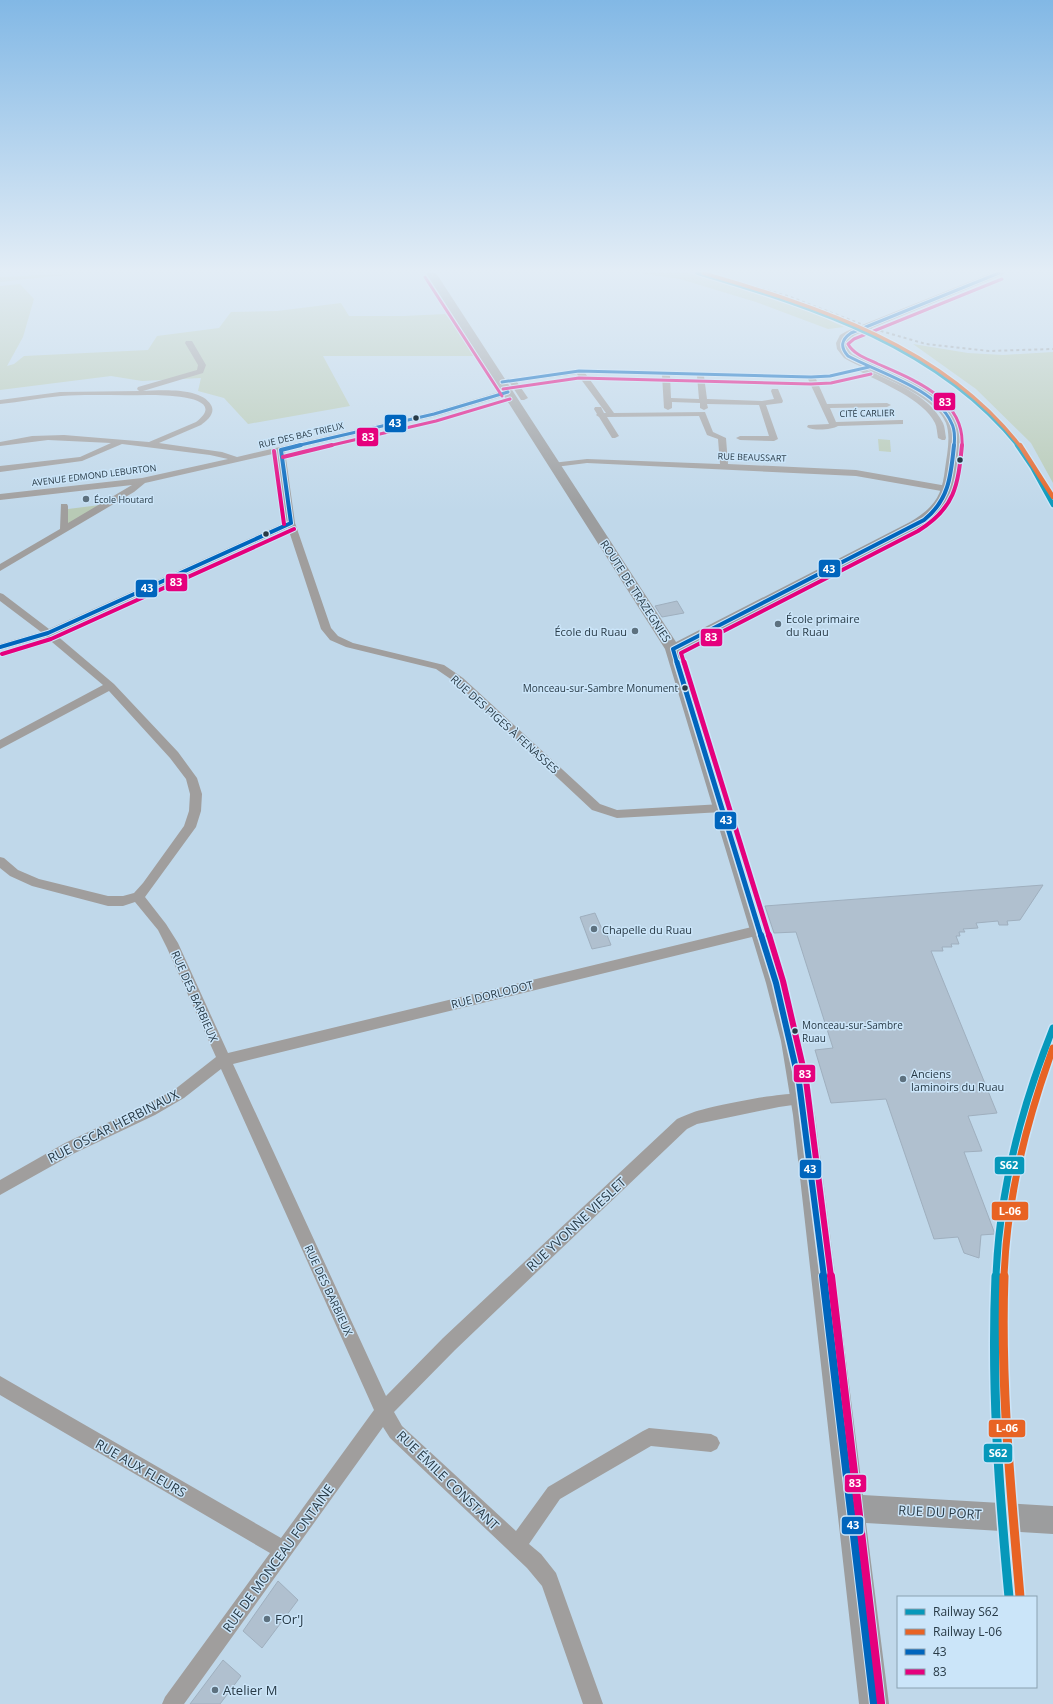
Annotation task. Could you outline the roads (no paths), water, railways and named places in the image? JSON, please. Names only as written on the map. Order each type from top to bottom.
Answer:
[{"type":"main road","name":"ROUTE DE TRAZEGNIES","points":[[486,353],[508,385],[555,465],[673,649],[760,930],[787,1025],[802,1099],[874,1704]]},
{"type":"main road","points":[[673,649],[915,525],[934,510],[945,497],[955,437],[954,428],[950,419],[937,405],[923,394],[865,368],[845,353]]},
{"type":"main road","name":"RUE DU PORT","points":[[850,1508],[975,1514],[1053,1520]]},
{"type":"street","points":[[132,393],[200,371],[202,365],[195,353]]},
{"type":"street","name":"RUE DES BAS TRIEUX","points":[[237,460],[434,414],[508,385],[579,371],[812,377],[830,376],[865,368]]},
{"type":"street","points":[[865,368],[925,405],[939,422],[942,438]]},
{"type":"street","points":[[579,371],[612,415]]},
{"type":"street","points":[[666,373],[668,414]]},
{"type":"street","points":[[700,374],[704,405]]},
{"type":"street","name":"CITÉ CARLIER","points":[[812,377],[834,424]]},
{"type":"street","points":[[508,385],[524,398]]},
{"type":"street","points":[[667,400],[704,405],[762,403],[779,401],[775,391]]},
{"type":"street","points":[[0,402],[48,395],[132,393],[184,394],[196,397],[206,402],[209,409],[205,419],[199,424],[157,440],[150,445]]},
{"type":"street","points":[[598,396],[594,399],[600,415],[615,436]]},
{"type":"street","points":[[740,438],[774,439],[762,403]]},
{"type":"street","name":"CITÉ CARLIER","points":[[825,406],[887,405]]},
{"type":"street","points":[[600,415],[702,414],[710,432],[722,438],[724,466]]},
{"type":"street","name":"CITÉ CARLIER","points":[[811,427],[834,426],[834,424],[900,422]]},
{"type":"street","points":[[0,444],[36,439],[71,438],[150,445],[222,454],[237,460]]},
{"type":"street","points":[[0,469],[82,459],[120,442]]},
{"type":"street","name":"RUE DES PIGES À FENASSES","points":[[281,450],[291,523],[326,629],[334,638],[350,645],[440,667],[459,680],[596,807],[617,814],[722,808]]},
{"type":"street","name":"AVENUE EDMOND LEBURTON","points":[[0,497],[142,481],[237,460]]},
{"type":"street","name":"RUE BEAUSSART","points":[[555,465],[587,461],[809,470],[856,473],[947,489]]},
{"type":"street","points":[[0,568],[131,490],[142,481]]},
{"type":"street","points":[[64,506],[64,530]]},
{"type":"street","points":[[0,647],[48,633],[291,523]]},
{"type":"street","points":[[0,596],[48,633],[110,686],[186,769],[191,778],[196,794],[196,812],[190,827],[138,896],[123,901],[108,901],[43,885],[14,873],[0,861]]},
{"type":"street","points":[[2,741],[110,686]]},
{"type":"street","name":"RUE DES BARBIEUX","points":[[138,896],[162,927],[384,1411]]},
{"type":"street","name":"RUE DORLODOT","points":[[224,1060],[760,930]]},
{"type":"street","name":"RUE OSCAR HERBINAUX","points":[[0,1188],[70,1148],[168,1101],[211,1068],[224,1060]]},
{"type":"street","name":"RUE YVONNE VIESLET","points":[[384,1411],[449,1344],[682,1124],[695,1118],[779,1101],[802,1099]]},
{"type":"street","name":"RUE AUX FLEURS","points":[[0,1385],[283,1550]]},
{"type":"street","name":"RUE ÉMILE CONSTANT","points":[[384,1411],[396,1432],[534,1561],[549,1580],[593,1704]]},
{"type":"street","name":"RUE DE MONCEAU FONTAINE","points":[[172,1704],[384,1411]]},
{"type":"street","points":[[517,1545],[554,1493],[648,1437],[710,1443]]},
{"type":"rail line","name":"S62","points":[[905,353],[951,381],[986,411],[1022,452],[1053,505]]},
{"type":"rail line","name":"L-06","points":[[911,353],[944,374],[978,401],[1009,432],[1032,463],[1053,497]]},
{"type":"rail line","name":"S62","points":[[1009,1596],[1001,1504],[994,1353],[998,1240],[1001,1212],[1014,1144],[1038,1066],[1053,1028]]},
{"type":"rail line","name":"L-06","points":[[1020,1596],[1007,1431],[1003,1320],[1005,1264],[1010,1208],[1017,1167],[1039,1087],[1053,1048]]},
{"type":"place","name":"École Houtard","points":[[86,499]]},
{"type":"place","name":"École primaire du Ruau","points":[[778,624]]},
{"type":"place","name":"École du Ruau","points":[[635,631]]},
{"type":"place","name":"Monceau-sur-Sambre Monument","points":[[685,688]]},
{"type":"place","name":"Chapelle du Ruau","points":[[594,929]]},
{"type":"place","name":"Monceau-sur-Sambre Ruau","points":[[795,1031]]},
{"type":"place","name":"Anciens laminoirs du Ruau","points":[[903,1079]]},
{"type":"place","name":"FOr'J","points":[[267,1619]]},
{"type":"place","name":"Atelier M","points":[[215,1690]]}]
